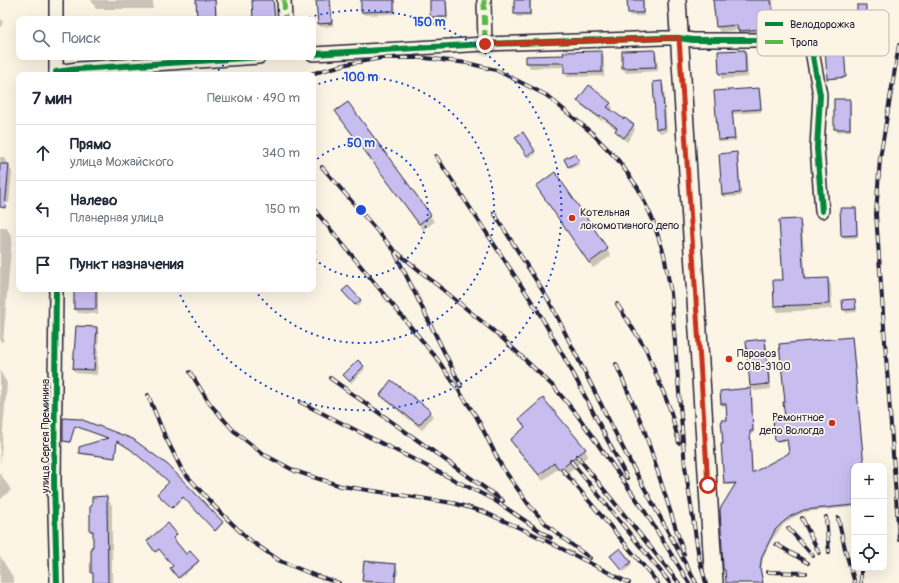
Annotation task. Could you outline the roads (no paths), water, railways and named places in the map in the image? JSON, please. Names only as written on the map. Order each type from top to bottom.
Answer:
[{"type":"main road","points":[[677,0],[714,583]]},
{"type":"street","points":[[56,0],[56,16]]},
{"type":"street","points":[[284,0],[285,16]]},
{"type":"street","points":[[484,0],[485,44]]},
{"type":"street","points":[[316,54],[485,44],[679,38],[693,40],[757,40]]},
{"type":"street","points":[[813,56],[820,95],[817,148],[822,211]]},
{"type":"street","points":[[56,60],[56,72]]},
{"type":"street","points":[[62,72],[78,69],[214,60]]},
{"type":"street","name":"улица Сергея Преминина","points":[[56,292],[54,481],[57,583]]},
{"type":"railway","points":[[899,45],[880,158],[876,214],[899,539]]},
{"type":"railway","points":[[316,73],[347,64],[382,58],[425,58],[467,63],[496,70],[546,95],[592,133],[618,160],[638,188],[652,218],[664,254],[671,293],[685,466],[699,558],[706,583]]},
{"type":"railway","points":[[436,156],[538,311],[574,375],[627,478]]},
{"type":"railway","points":[[322,167],[393,249],[501,337],[554,387],[578,416],[644,510],[689,583]]},
{"type":"railway","points":[[316,212],[438,360],[476,416],[502,467],[529,505],[547,525],[590,558]]},
{"type":"railway","points":[[494,213],[549,301],[628,458],[696,583]]},
{"type":"railway","points":[[395,253],[461,386]]},
{"type":"railway","points":[[617,304],[646,349],[670,409],[679,443]]},
{"type":"railway","points":[[616,364],[644,429],[684,554]]},
{"type":"railway","points":[[190,372],[210,404],[234,431],[263,454],[295,471],[341,486],[453,503],[484,512],[531,533],[629,583]]},
{"type":"railway","points":[[330,378],[503,501]]},
{"type":"railway","points":[[148,395],[164,434],[182,470],[215,507],[248,539],[280,561],[314,575],[339,583]]},
{"type":"railway","points":[[300,402],[494,500],[551,538]]},
{"type":"railway","points":[[577,456],[679,583]]},
{"type":"railway","points":[[571,461],[670,583]]},
{"type":"railway","points":[[562,469],[658,583]]},
{"type":"railway","points":[[826,517],[829,552]]},
{"type":"railway","points":[[802,518],[819,553]]},
{"type":"railway","points":[[838,518],[855,583]]},
{"type":"railway","points":[[788,528],[813,556]]},
{"type":"railway","points":[[776,544],[808,563]]},
{"type":"railway","points":[[861,571],[861,583]]},
{"type":"railway","points":[[768,572],[806,573]]},
{"type":"place","name":"Котельная локомотивного депо","points":[[572,218]]},
{"type":"place","name":"Паровоз СО18-3100","points":[[729,359]]},
{"type":"place","name":"Ремонтное депо Вологда","points":[[832,423]]}]
